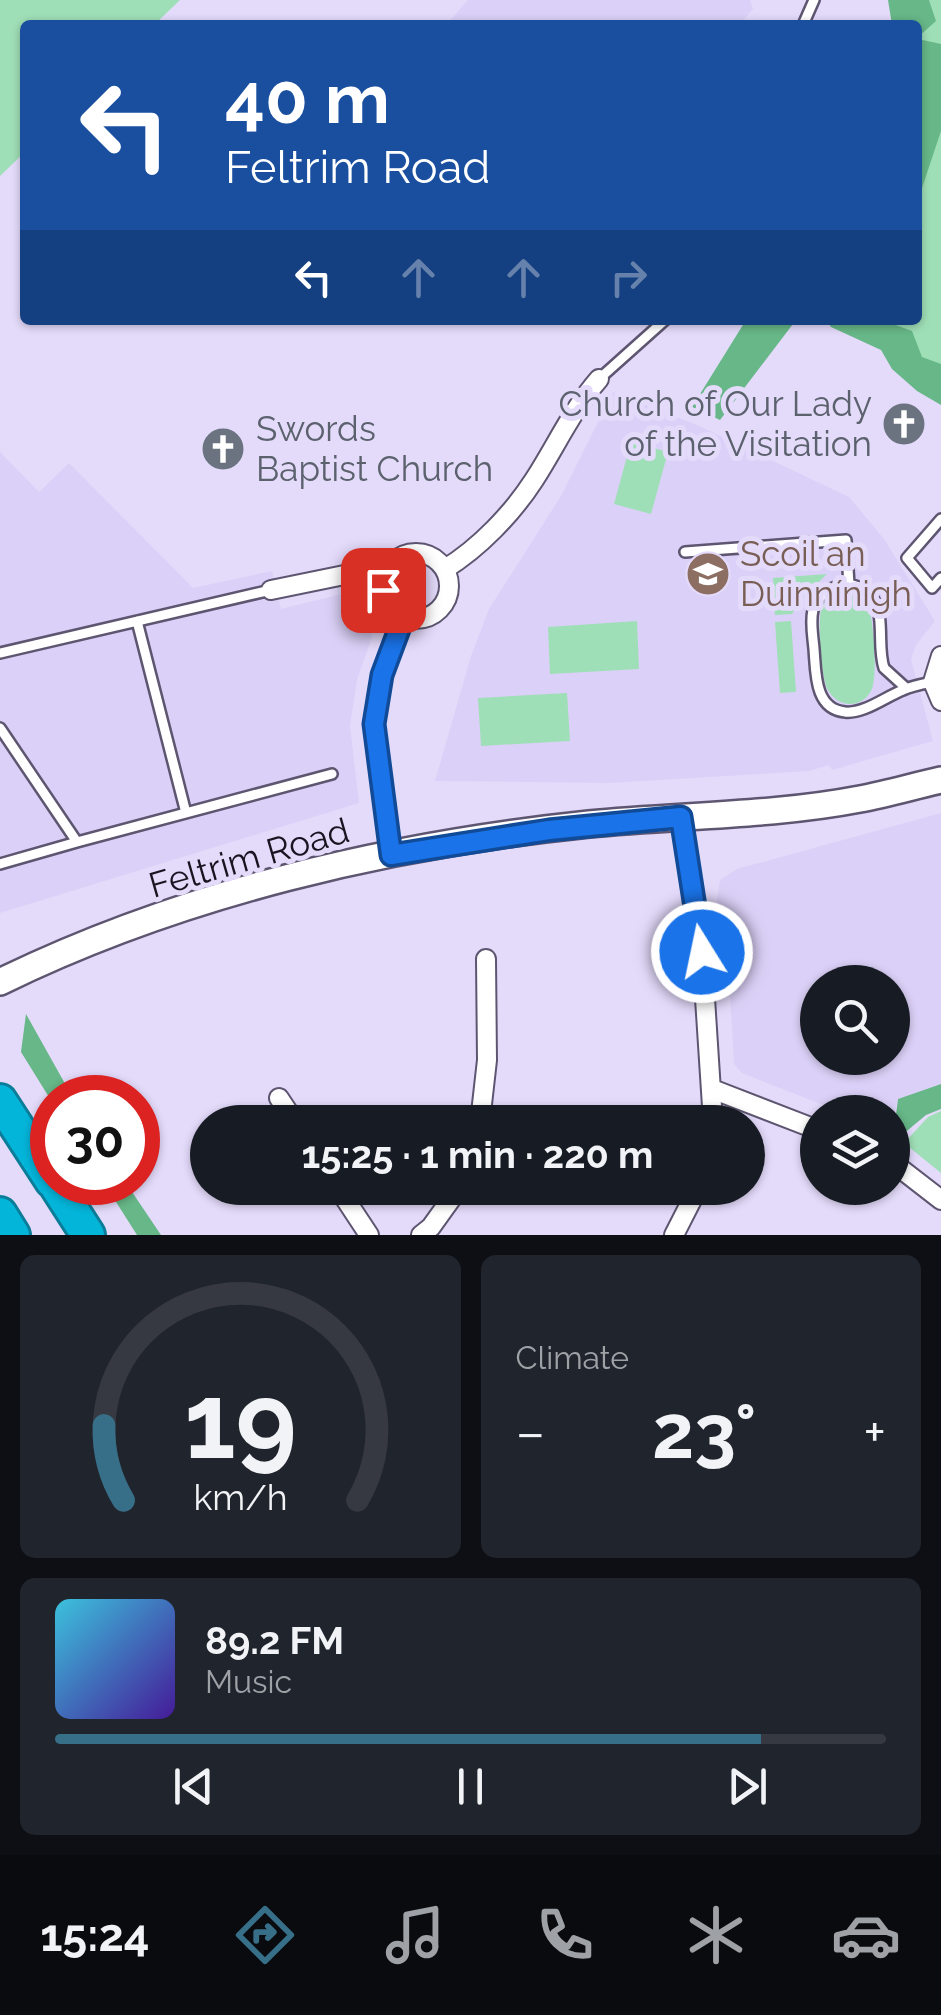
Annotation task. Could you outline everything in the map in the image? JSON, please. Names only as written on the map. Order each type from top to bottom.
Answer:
[{"type":"highway","points":[[0,1101],[30,1147]]},
{"type":"highway","points":[[68,1205],[88,1235]]},
{"type":"highway","points":[[0,1214],[13,1235]]},
{"type":"street","points":[[445,569],[469,554],[532,484],[567,422],[599,379]]},
{"type":"street","points":[[413,552],[432,556],[445,569],[450,589],[441,608],[424,618],[404,616],[387,602],[384,579],[394,561],[413,552]]},
{"type":"street","points":[[271,590],[359,572],[384,579]]},
{"type":"street","points":[[391,855],[374,724],[382,675],[404,616]]},
{"type":"street","points":[[941,656],[932,682],[941,701]]},
{"type":"street","name":"Feltrim Road","points":[[5,979],[86,944],[199,904],[391,855],[549,830],[826,804],[941,780]]},
{"type":"street","points":[[681,817],[702,952],[712,1105]]},
{"type":"street","points":[[482,1105],[486,1060],[486,959]]},
{"type":"street","points":[[712,1089],[800,1123]]},
{"type":"street","points":[[280,1098],[284,1105]]},
{"type":"street","points":[[910,1176],[941,1200]]},
{"type":"street","points":[[349,1205],[369,1235]]},
{"type":"street","points":[[421,1235],[446,1205]]},
{"type":"street","points":[[674,1235],[689,1205]]},
{"type":"lane","points":[[599,379],[659,325]]},
{"type":"lane","points":[[941,519],[907,558],[932,588],[941,578]]},
{"type":"lane","points":[[685,552],[846,540],[850,584]]},
{"type":"lane","points":[[906,688],[884,668],[874,601],[860,587],[850,584],[823,594],[812,615],[820,693],[826,702],[844,712],[857,711],[906,688],[932,682]]},
{"type":"lane","points":[[0,653],[271,590]]},
{"type":"lane","points":[[137,622],[186,813]]},
{"type":"lane","points":[[0,728],[76,842]]},
{"type":"lane","points":[[0,864],[332,774]]},
{"type":"shaded area","points":[[468,0],[750,0],[753,9],[743,20],[450,20]]},
{"type":"shaded area","name":"Scoil an Duinnínigh","points":[[613,392],[697,425],[849,497],[884,539],[935,621],[916,645],[911,659],[933,741],[832,770],[829,765],[809,771],[609,783],[435,781],[471,656],[489,609],[561,496]]},
{"type":"shaded area","points":[[0,452],[39,492],[69,463],[193,588],[272,571],[281,609],[342,594],[359,603],[371,624],[372,637],[357,680],[350,726],[359,803],[0,913]]},
{"type":"shaded area","points":[[941,813],[941,1084],[909,1095],[800,1096],[742,1073],[734,1064],[730,993],[717,900],[720,880],[737,869]]},
{"type":"green space","points":[[0,0],[180,0],[159,20],[20,20],[20,157],[0,176]]},
{"type":"green space","points":[[888,0],[929,0],[936,21],[922,33],[922,20],[891,20]]},
{"type":"green space","points":[[908,0],[941,0],[941,397],[855,325],[922,325],[922,20],[916,20]]},
{"type":"green space","points":[[922,40],[941,44],[941,131],[922,188]]},
{"type":"green space","points":[[743,325],[792,325],[720,420],[692,407]]},
{"type":"green space","points":[[896,325],[912,331],[922,357],[941,364],[941,405],[892,369],[881,350],[831,327]]},
{"type":"green space","points":[[631,442],[668,452],[651,514],[614,504]]},
{"type":"green space","points":[[827,574],[800,600],[792,614],[775,615],[773,578]]},
{"type":"green space","points":[[850,591],[868,606],[875,663],[871,691],[861,701],[849,704],[828,690],[820,633],[823,604],[835,594]]},
{"type":"green space","points":[[637,621],[639,669],[550,674],[548,627]]},
{"type":"green space","points":[[791,621],[796,692],[780,693],[775,622]]},
{"type":"green space","points":[[567,693],[570,741],[481,746],[478,698]]},
{"type":"green space","points":[[26,1014],[60,1075],[35,1075],[21,1052]]},
{"type":"green space","points":[[941,1084],[941,1109],[910,1128],[909,1095]]},
{"type":"green space","points":[[941,1111],[941,1173],[910,1148],[910,1136],[928,1117]]},
{"type":"green space","points":[[118,1205],[141,1205],[161,1235],[137,1235]]},
{"type":"place","name":"Church of Our Lady of the Visitation","points":[[904,424]]},
{"type":"place","name":"Swords Baptist Church","points":[[223,449]]},
{"type":"place","name":"Scoil an Duinnínigh","points":[[708,574]]},
{"type":"route","points":[[383,590],[387,602],[404,616],[375,700],[376,759],[391,855],[588,824],[681,817],[702,952]]}]
